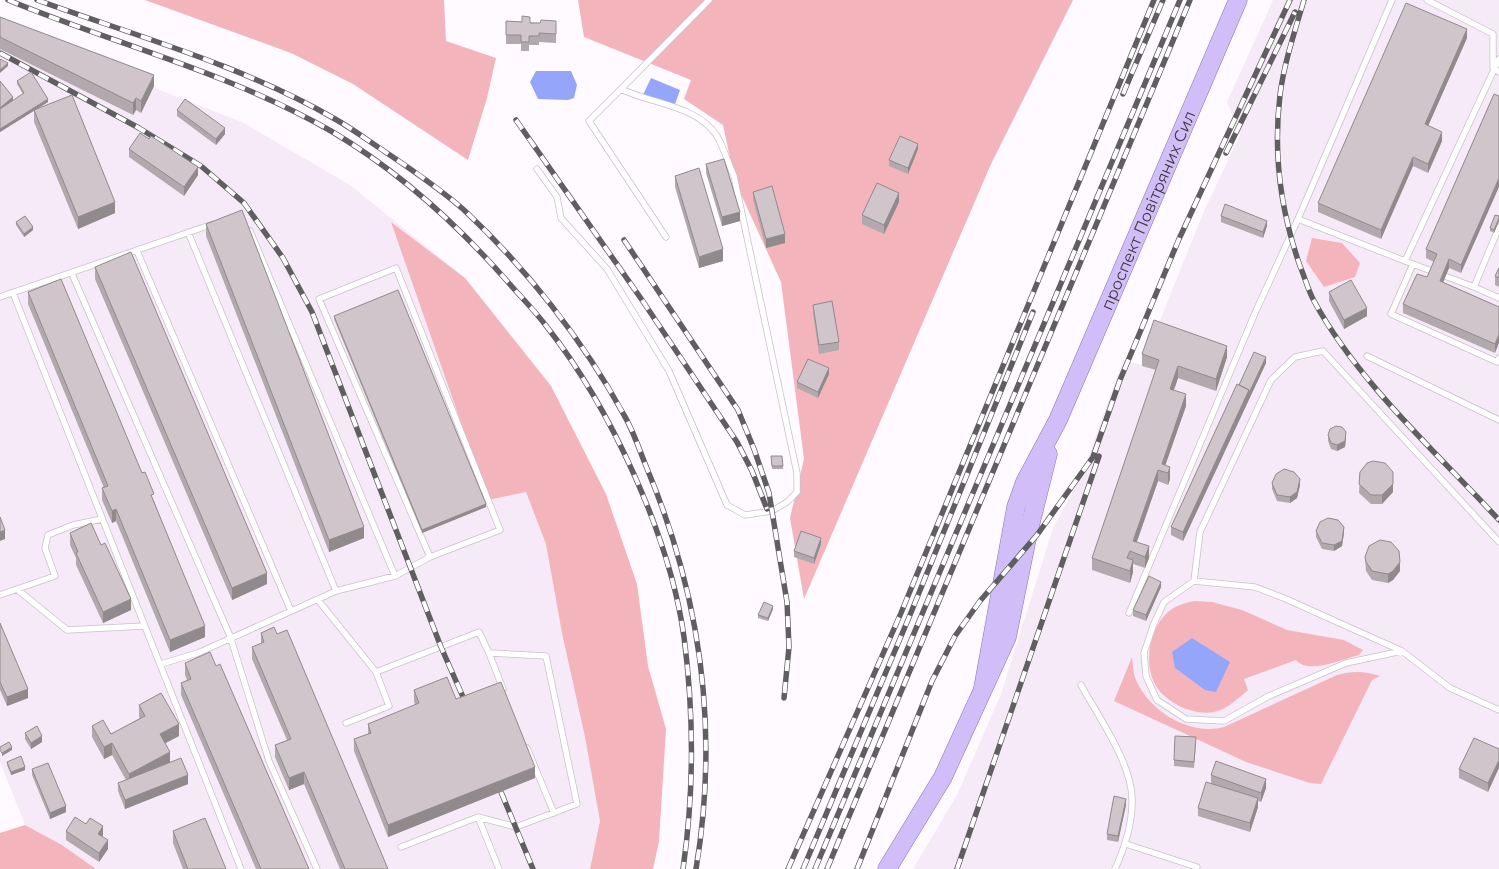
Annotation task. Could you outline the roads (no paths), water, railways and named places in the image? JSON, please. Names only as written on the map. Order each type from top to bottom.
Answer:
[{"type":"main road","name":"проспект Повітряних Сил","points":[[887,869],[943,777],[983,688],[1016,507],[1025,482],[1058,420],[1238,0]]},
{"type":"lane","points":[[666,237],[590,121],[709,0]]},
{"type":"lane","points":[[1130,613],[1255,313],[1298,219],[1392,0]]},
{"type":"lane","points":[[1427,0],[1492,34],[1493,68]]},
{"type":"lane","points":[[1405,261],[1493,68],[1499,59]]},
{"type":"lane","points":[[1493,68],[1499,72]]},
{"type":"lane","points":[[537,169],[557,197],[561,218],[607,269],[669,371],[727,505],[745,514],[772,511],[787,502],[797,492],[797,473],[734,176],[716,135],[693,114],[636,96],[621,89]]},
{"type":"lane","points":[[1298,219],[1499,298]]},
{"type":"lane","points":[[0,297],[72,274],[224,220]]},
{"type":"lane","points":[[246,223],[395,576]]},
{"type":"lane","points":[[1474,287],[1499,227]]},
{"type":"lane","points":[[188,232],[336,591]]},
{"type":"lane","points":[[137,251],[292,611]]},
{"type":"lane","points":[[1413,264],[1391,314],[1497,362],[1499,358]]},
{"type":"lane","points":[[161,664],[198,653],[230,636],[336,591],[395,576],[430,557],[500,530],[396,268],[319,299],[430,557]]},
{"type":"lane","points":[[72,274],[230,636],[269,761],[317,869]]},
{"type":"lane","points":[[13,293],[241,869]]},
{"type":"lane","points":[[1194,581],[1200,532],[1271,380],[1296,357],[1323,351],[1499,542]]},
{"type":"lane","points":[[1368,356],[1499,420]]},
{"type":"lane","points":[[0,595],[55,576],[45,548],[48,535],[73,524],[102,519]]},
{"type":"lane","points":[[1402,651],[1346,663],[1269,696],[1224,721],[1186,719],[1157,700],[1146,676],[1144,653],[1152,626],[1164,602],[1194,581],[1254,587],[1402,651],[1450,688],[1499,710]]},
{"type":"lane","points":[[18,590],[67,630],[144,626]]},
{"type":"lane","points":[[318,600],[376,672],[389,706],[346,723]]},
{"type":"lane","points":[[376,672],[479,632],[507,698]]},
{"type":"lane","points":[[401,847],[478,817],[516,827],[577,804],[546,656],[489,653]]},
{"type":"lane","points":[[1081,685],[1122,761],[1129,780],[1132,798],[1126,844],[1115,869]]},
{"type":"lane","points":[[525,742],[554,813]]},
{"type":"lane","points":[[478,817],[499,869]]},
{"type":"lane","points":[[1126,844],[1197,867]]},
{"type":"water","points":[[536,71],[571,71],[577,85],[574,98],[568,100],[538,99],[530,82]]},
{"type":"water","points":[[651,78],[680,90],[674,107],[643,95]]},
{"type":"water","points":[[1192,638],[1230,662],[1216,692],[1205,690],[1175,668],[1172,652]]},
{"type":"railway","points":[[8,0],[253,92],[331,131],[402,180],[446,218],[488,260],[547,327],[593,395],[634,474],[666,557],[677,598],[684,637],[691,724],[691,782],[683,869]]},
{"type":"railway","points":[[37,0],[151,39],[227,68],[300,100],[341,122],[444,193],[464,210],[509,256],[572,332],[608,387],[637,442],[666,519],[693,617],[705,716],[706,767],[703,818],[696,869]]},
{"type":"railway","points":[[788,869],[901,613],[1154,0]]},
{"type":"railway","points":[[1123,94],[1163,0]]},
{"type":"railway","points":[[815,869],[1180,0]]},
{"type":"railway","points":[[827,869],[1190,0]]},
{"type":"railway","points":[[857,869],[932,681],[955,636],[980,601],[1037,535],[1093,457],[1120,380],[1179,239],[1290,0]]},
{"type":"railway","points":[[1304,0],[1290,47],[1280,95],[1278,160],[1283,203],[1288,225],[1293,246],[1308,288],[1332,331],[1375,388],[1499,520]]},
{"type":"railway","points":[[1226,153],[1295,12]]},
{"type":"railway","points":[[0,53],[139,128],[201,166],[244,203],[283,258],[312,312],[441,647],[467,706]]},
{"type":"railway","points":[[516,120],[642,300],[737,442],[752,471],[767,509]]},
{"type":"railway","points":[[624,240],[738,410],[754,449],[769,493],[787,602],[789,647],[784,698]]},
{"type":"railway","points":[[803,869],[910,615],[1033,312]]},
{"type":"railway","points":[[957,869],[1099,456]]},
{"type":"railway","points":[[501,792],[533,869]]}]
